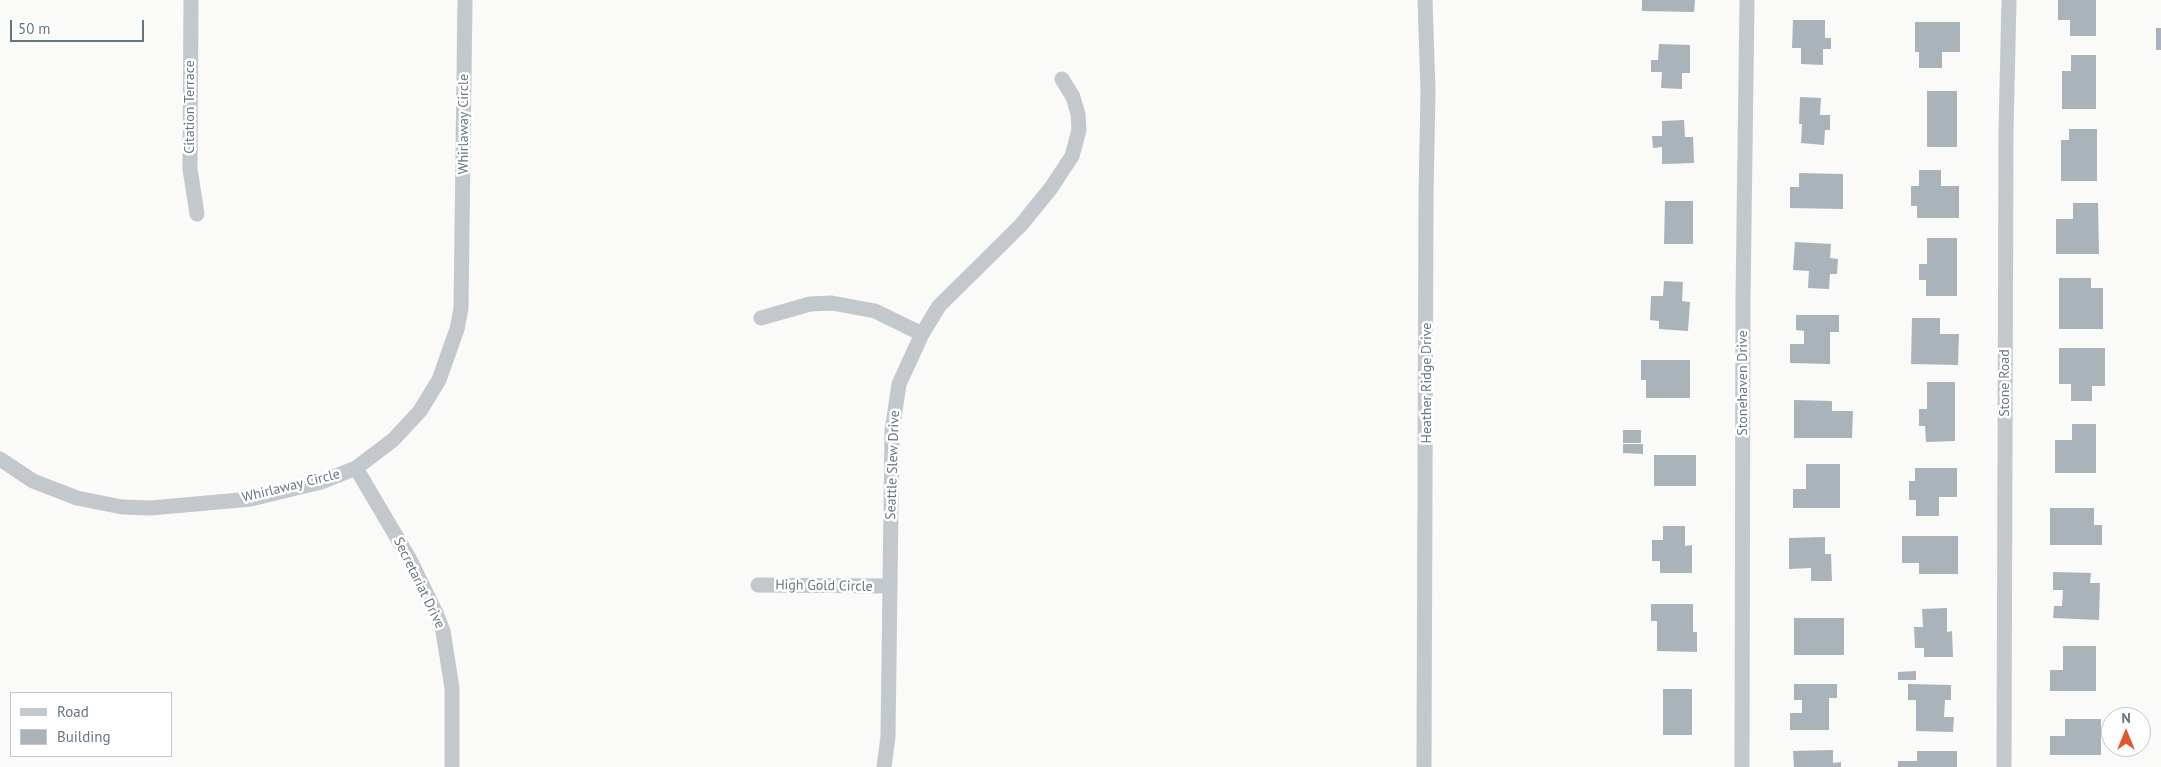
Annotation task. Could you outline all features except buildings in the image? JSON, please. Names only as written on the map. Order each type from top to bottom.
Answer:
[{"type":"street","name":"Citation Terrace","points":[[191,0],[190,169],[197,214]]},
{"type":"street","name":"Whirlaway Circle","points":[[0,459],[33,481],[77,498],[122,507],[151,508],[251,499],[321,482],[356,468],[393,440],[420,411],[446,366],[457,328],[463,279],[465,0]]},
{"type":"street","name":"Heather Ridge Drive","points":[[1424,0],[1428,90],[1424,767]]},
{"type":"street","name":"Stonehaven Drive","points":[[1742,767],[1743,300],[1747,0]]},
{"type":"street","name":"Stone Road","points":[[2004,767],[2006,140],[2009,0]]},
{"type":"street","name":"Seattle Slew Drive","points":[[884,767],[888,737],[892,431],[895,401],[906,365],[939,306],[1021,224],[1051,188],[1072,156],[1079,130],[1078,114],[1073,97],[1062,79]]},
{"type":"street","points":[[761,318],[810,304],[832,303],[875,311],[922,334]]},
{"type":"street","name":"Secretariat Drive","points":[[356,468],[409,558],[443,631],[452,688],[452,767]]},
{"type":"street","name":"High Gold Circle","points":[[758,585],[889,586]]}]
